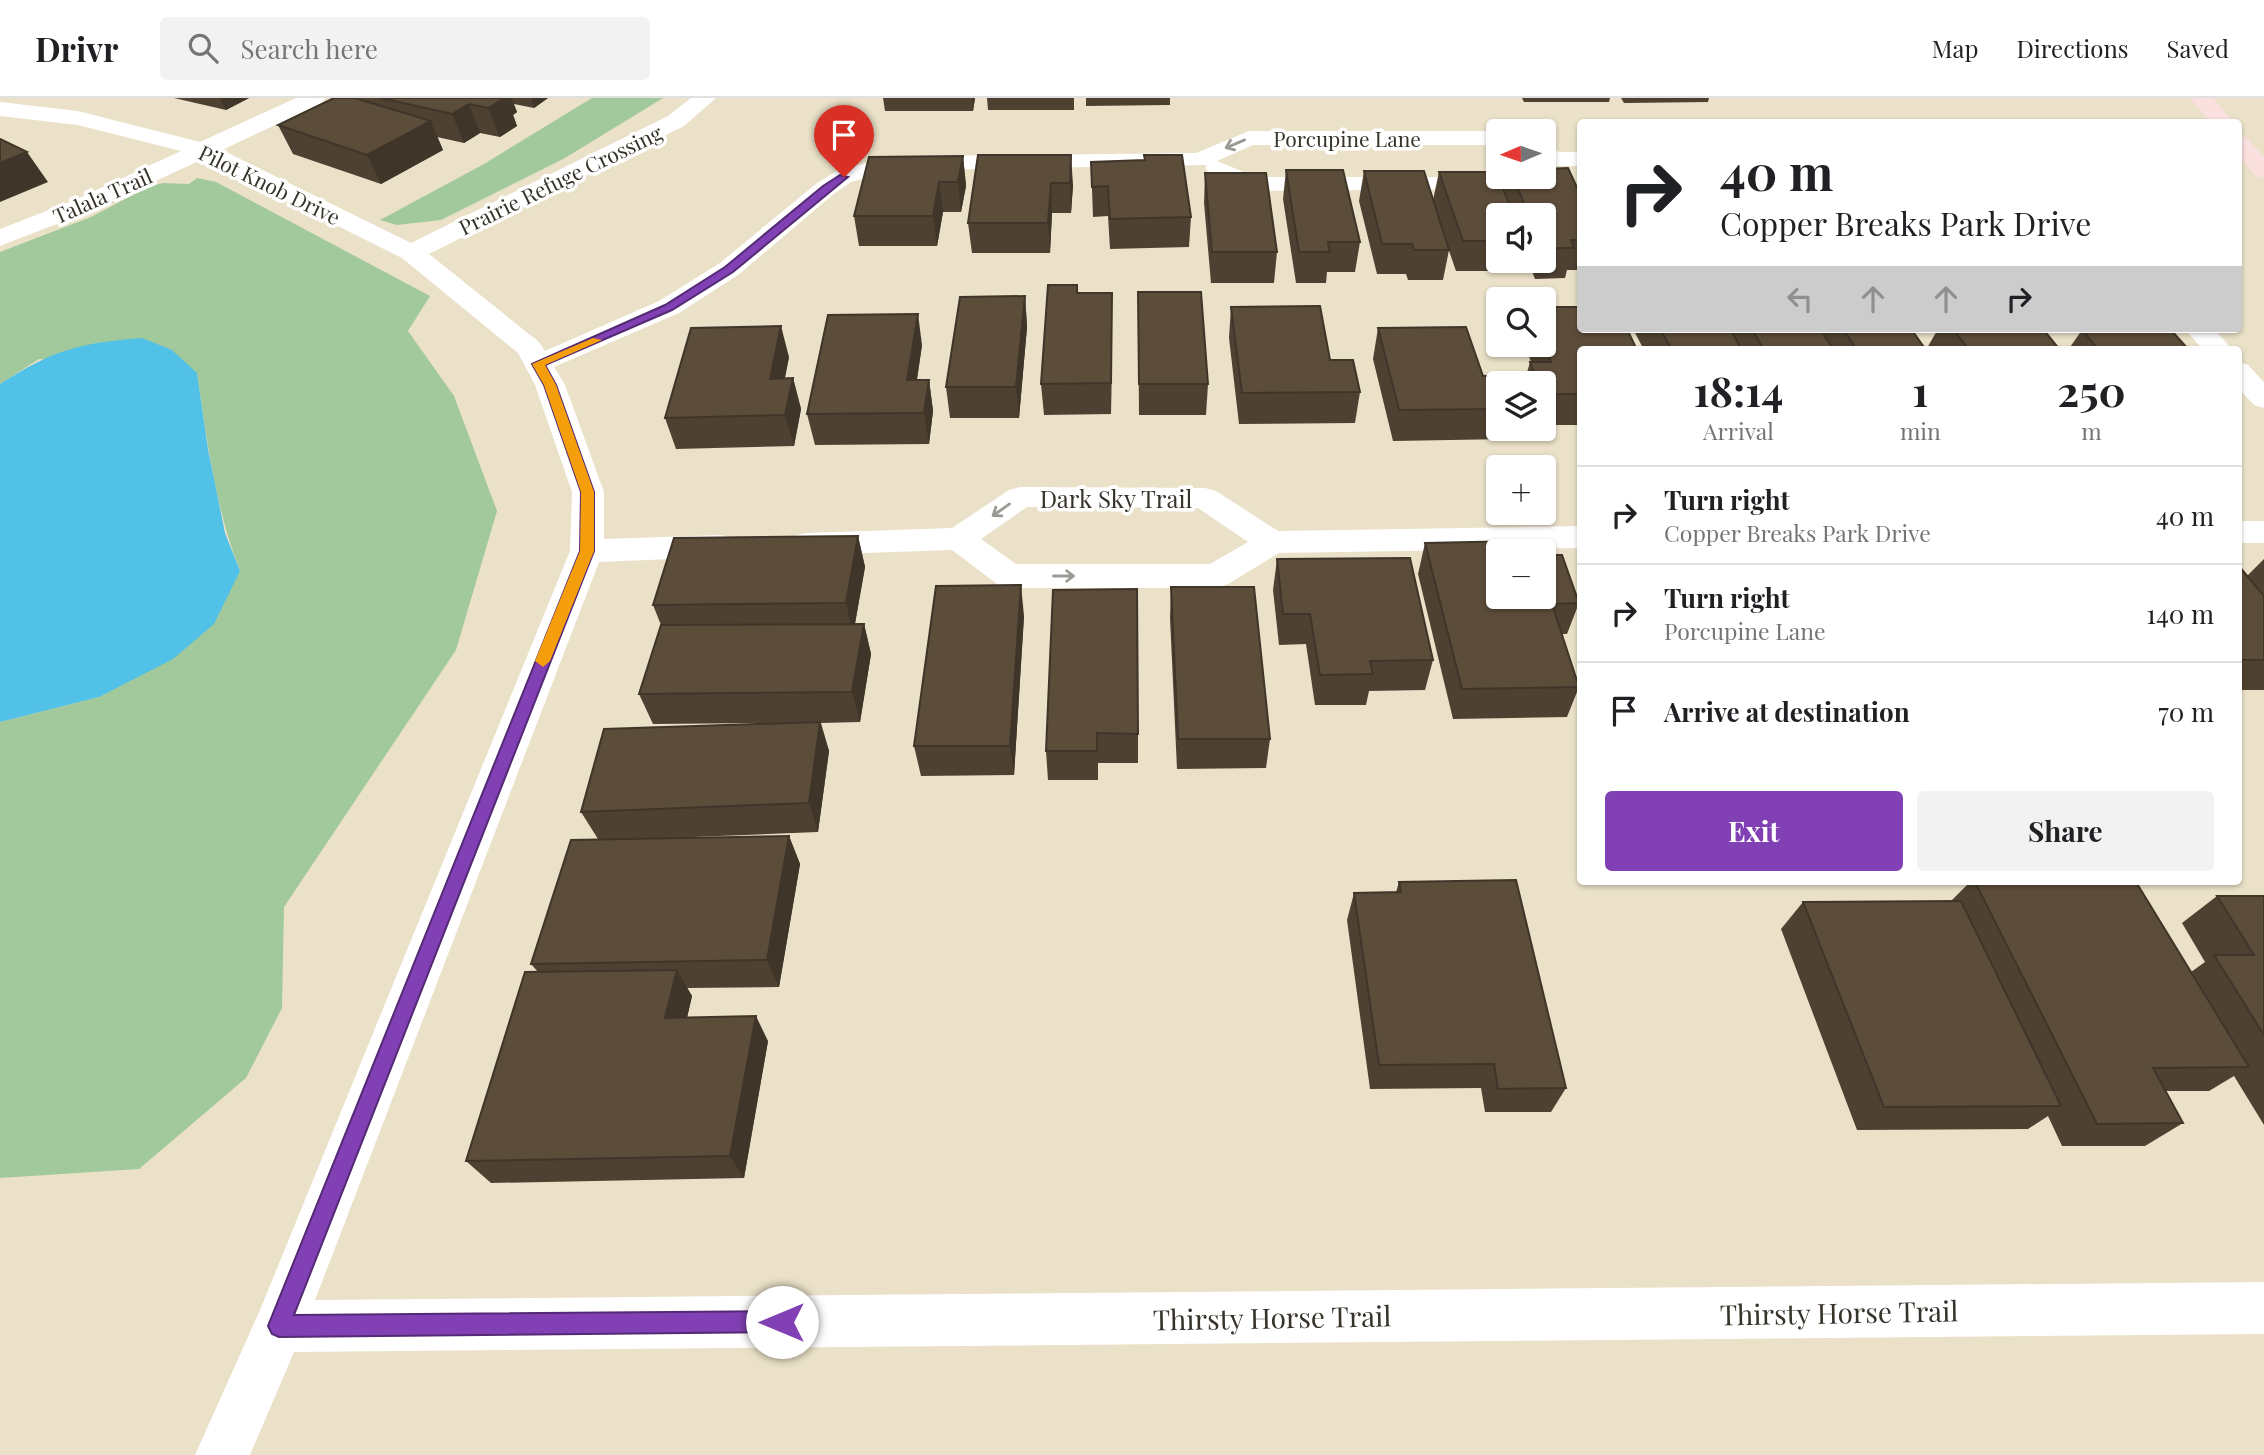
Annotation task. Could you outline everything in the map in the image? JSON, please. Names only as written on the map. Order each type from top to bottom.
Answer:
[{"type":"main road","points":[[2201,98],[2219,119]]},
{"type":"main road","points":[[2242,147],[2264,172]]},
{"type":"street","name":"Talala Trail","points":[[0,238],[86,204],[314,98]]},
{"type":"street","name":"Prairie Refuge Crossing","points":[[411,253],[676,121],[705,98]]},
{"type":"street","name":"Pilot Knob Drive","points":[[0,109],[78,118],[204,150],[411,253],[529,348],[550,385],[588,492],[587,551]]},
{"type":"street","name":"Porcupine Lane","points":[[538,364],[668,307],[729,270],[826,188],[844,177],[873,168],[924,163],[1199,160],[1249,138],[1486,138]]},
{"type":"street","points":[[1556,160],[1577,159]]},
{"type":"street","name":"Porcupine Lane","points":[[1199,160],[1252,184],[1486,182]]},
{"type":"street","points":[[2203,333],[2215,346]]},
{"type":"street","points":[[2242,375],[2264,399]]},
{"type":"street","name":"Dark Sky Trail","points":[[959,539],[1020,497],[1205,498],[1272,542]]},
{"type":"street","points":[[2242,532],[2264,532]]},
{"type":"street","points":[[222,1455],[279,1326],[587,551],[959,539],[1009,576],[1216,576],[1272,542],[1577,537]]},
{"type":"street","name":"Thirsty Horse Trail","points":[[279,1326],[2264,1308]]},
{"type":"green space","points":[[592,98],[663,98],[565,158],[441,220],[397,225],[380,220],[484,164]]},
{"type":"green space","points":[[197,178],[216,182],[430,296],[408,331],[454,396],[497,511],[456,650],[284,907],[282,1008],[246,1078],[139,1169],[0,1178],[0,722],[99,697],[240,571],[218,498],[197,373],[39,359],[0,384],[0,252],[91,217],[148,187],[163,183],[189,184]]},
{"type":"water","points":[[142,338],[172,350],[197,373],[208,449],[225,533],[240,571],[214,624],[173,659],[99,697],[0,722],[0,384],[36,363],[67,350]]},
{"type":"building","points":[[334,98],[355,98],[431,121],[367,155],[278,125]]},
{"type":"building","points":[[381,98],[505,98],[488,108],[469,104],[452,114]]},
{"type":"building","points":[[0,139],[27,152],[0,163]]},
{"type":"building","points":[[978,155],[1071,155],[1070,183],[1051,183],[1048,223],[968,223]]},
{"type":"building","points":[[1144,155],[1182,155],[1191,217],[1110,219],[1108,186],[1092,187],[1091,162],[1145,160]]},
{"type":"building","points":[[963,156],[958,182],[939,182],[933,216],[854,216],[869,157]]},
{"type":"building","points":[[1556,168],[1568,168],[1577,188],[1577,240],[1571,240],[1574,248],[1556,248],[1556,203],[1524,203],[1518,189],[1556,189]]},
{"type":"building","points":[[1286,170],[1343,170],[1360,242],[1328,242],[1330,252],[1299,252]]},
{"type":"building","points":[[1364,171],[1424,171],[1449,250],[1414,250],[1412,244],[1382,244]]},
{"type":"building","points":[[1439,172],[1486,172],[1486,189],[1503,189],[1509,203],[1486,203],[1486,241],[1463,241]]},
{"type":"building","points":[[1205,173],[1266,173],[1277,252],[1212,252]]},
{"type":"building","points":[[1048,285],[1077,285],[1077,293],[1112,293],[1111,383],[1041,384]]},
{"type":"building","points":[[1138,292],[1201,292],[1208,384],[1139,384]]},
{"type":"building","points":[[1025,296],[1016,387],[946,387],[960,297]]},
{"type":"building","points":[[1320,306],[1330,360],[1353,360],[1360,392],[1242,393],[1231,307]]},
{"type":"building","points":[[1556,307],[1577,307],[1577,333],[1629,333],[1635,346],[1577,346],[1577,394],[1556,394],[1556,371],[1533,371],[1530,362],[1551,362],[1549,357],[1556,357]]},
{"type":"building","points":[[918,314],[907,380],[929,380],[924,413],[807,414],[828,315]]},
{"type":"building","points":[[781,326],[770,379],[793,378],[785,415],[665,418],[691,328]]},
{"type":"building","points":[[1466,327],[1483,376],[1486,376],[1486,409],[1399,410],[1378,328]]},
{"type":"building","points":[[1662,333],[1732,333],[1740,346],[1670,346]]},
{"type":"building","points":[[1754,333],[1823,333],[1831,346],[1762,346]]},
{"type":"building","points":[[1846,333],[1914,333],[1923,346],[1854,346]]},
{"type":"building","points":[[1956,333],[2046,333],[2057,346],[1966,346]]},
{"type":"building","points":[[2085,333],[2174,333],[2185,346],[2096,346]]},
{"type":"building","points":[[858,536],[846,603],[653,605],[674,538]]},
{"type":"building","points":[[1486,542],[1486,609],[1554,609],[1577,681],[1577,687],[1462,689],[1425,543]]},
{"type":"building","points":[[1556,555],[1562,555],[1577,603],[1556,604]]},
{"type":"building","points":[[1410,558],[1433,660],[1370,661],[1373,674],[1320,675],[1310,614],[1283,614],[1277,559]]},
{"type":"building","points":[[2242,570],[2264,596],[2264,660],[2242,660]]},
{"type":"building","points":[[1021,585],[1010,746],[914,746],[936,586]]},
{"type":"building","points":[[1171,587],[1254,587],[1270,739],[1178,739]]},
{"type":"building","points":[[1137,589],[1138,734],[1097,733],[1097,751],[1046,751],[1053,590]]},
{"type":"building","points":[[864,624],[852,692],[639,694],[661,625]]},
{"type":"building","points":[[820,722],[809,803],[581,812],[604,729]]},
{"type":"building","points":[[789,836],[767,960],[531,964],[571,840]]},
{"type":"building","points":[[1516,880],[1566,1088],[1498,1089],[1494,1064],[1379,1065],[1354,893],[1401,892],[1399,882]]},
{"type":"building","points":[[1977,885],[2138,885],[2249,1067],[2153,1068],[2183,1123],[2097,1124]]},
{"type":"building","points":[[2217,896],[2264,896],[2264,1035],[2214,955],[2254,955]]},
{"type":"building","points":[[1961,901],[2061,1106],[1884,1107],[1803,902]]},
{"type":"building","points":[[677,970],[665,1018],[756,1016],[730,1156],[466,1161],[525,972]]},
{"type":"slow traffic","points":[[543,661],[587,551],[588,492],[550,385],[538,364],[597,340]]},
{"type":"route","points":[[782,1322],[279,1326],[587,551],[588,492],[550,385],[538,364],[668,307],[729,270],[826,188],[844,177]]}]
